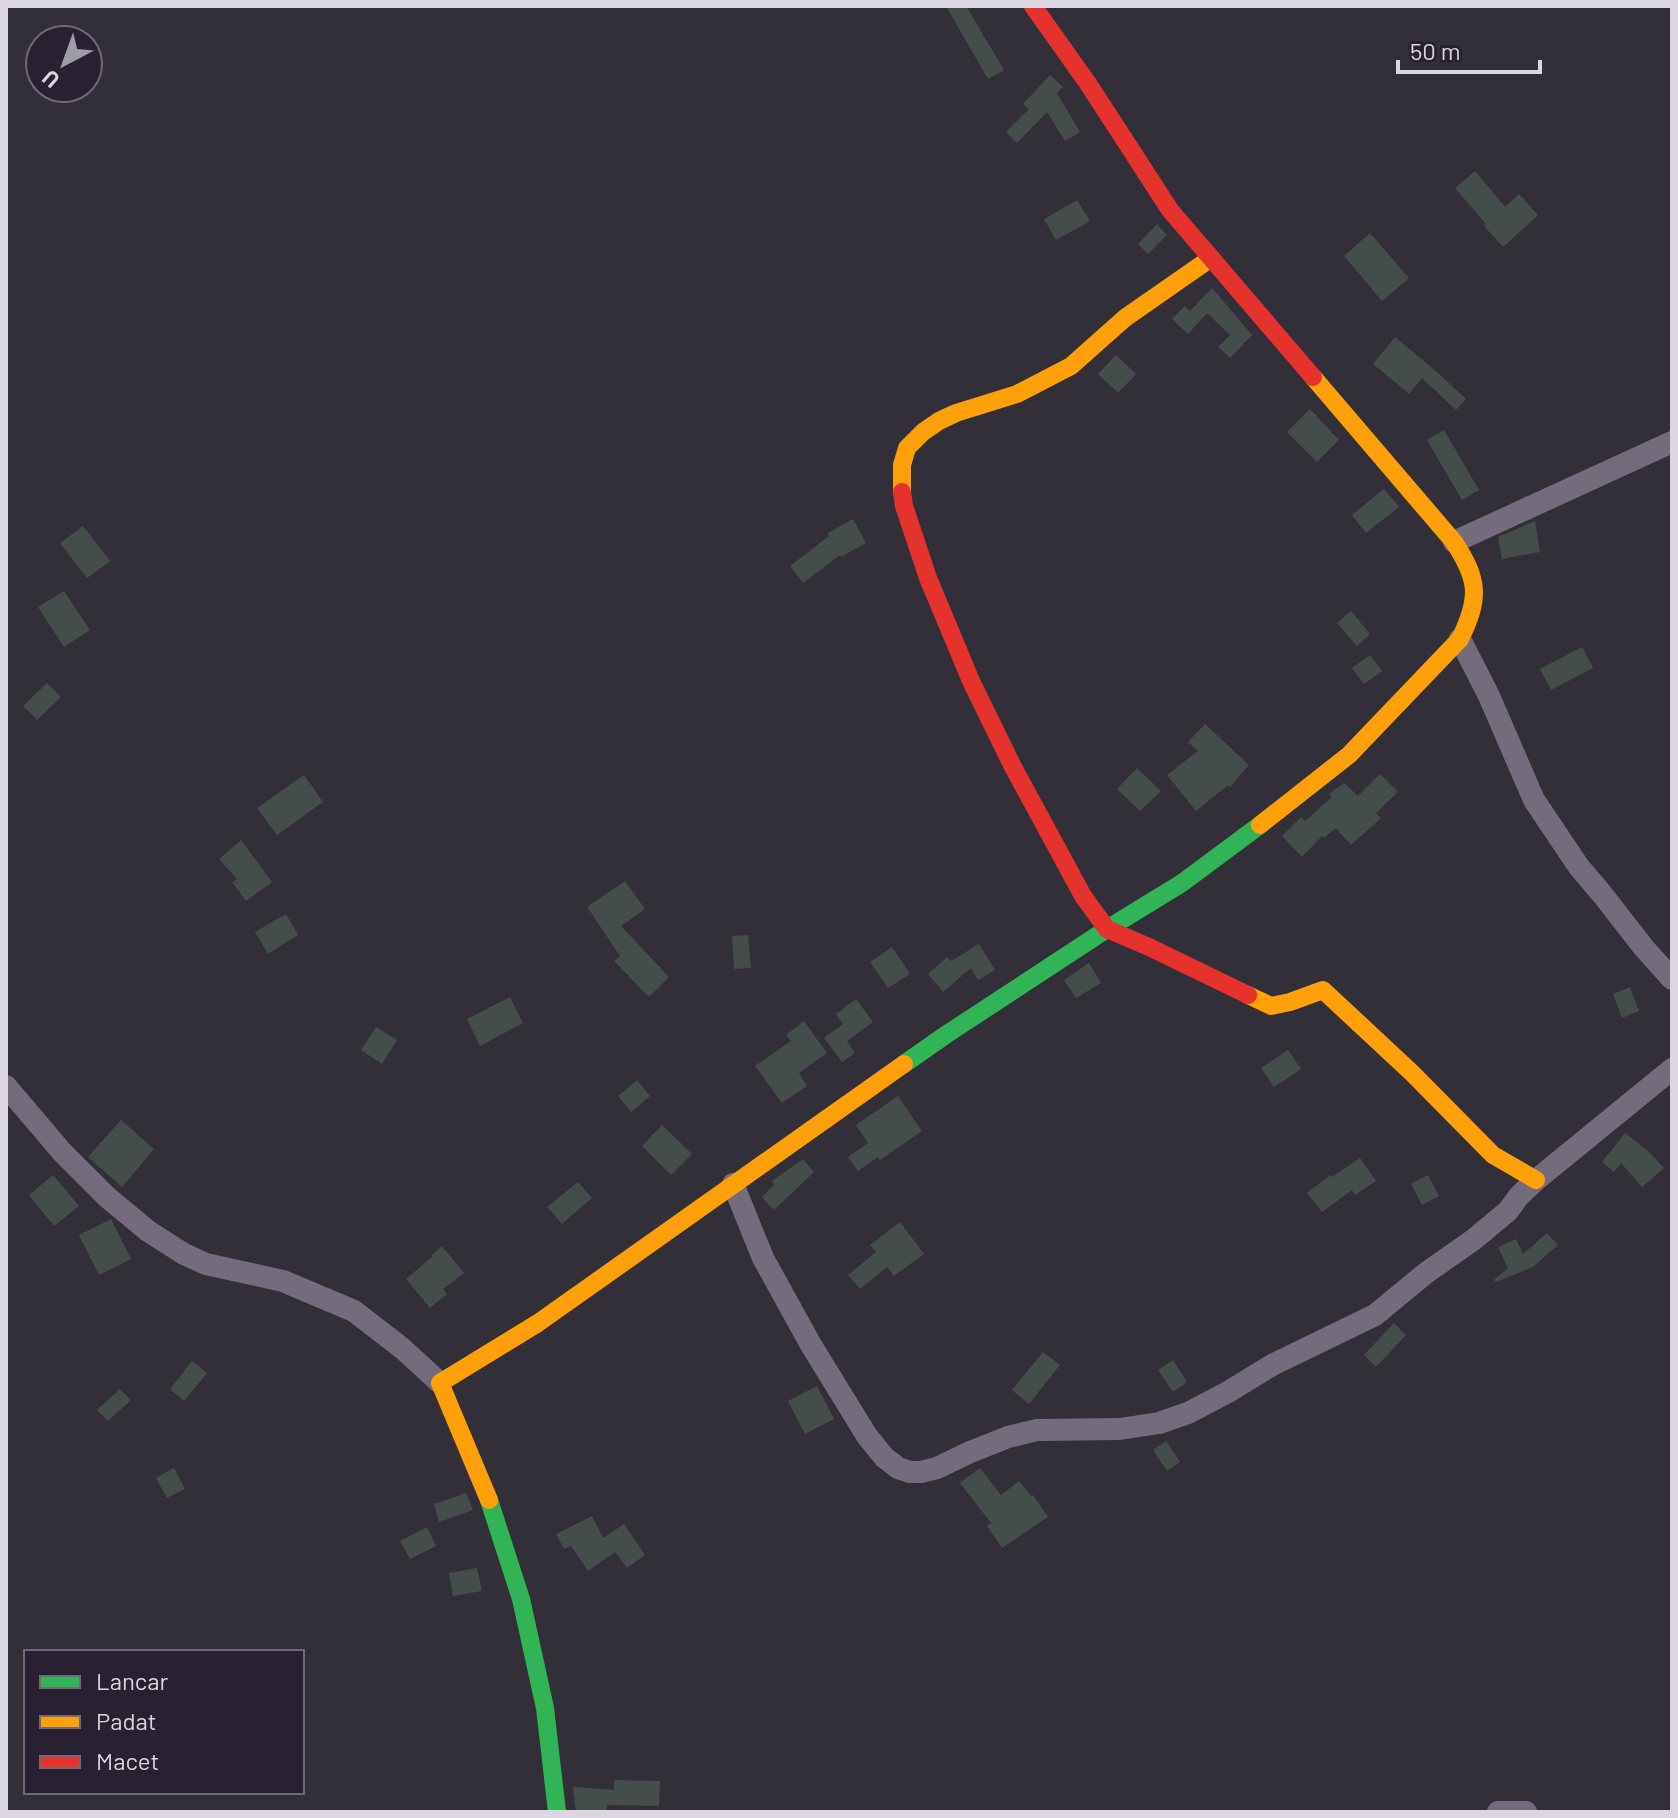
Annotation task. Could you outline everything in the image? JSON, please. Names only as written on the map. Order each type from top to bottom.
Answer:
[{"type":"street","points":[[440,1383],[538,1323],[947,1034],[1220,856],[1349,755],[1460,639],[1471,617],[1475,591],[1469,565],[1454,542],[1170,210],[1089,85],[1033,6]]},
{"type":"street","points":[[1211,258],[1125,318],[1071,366],[1017,394],[939,421],[907,448],[901,483],[904,506],[928,578],[971,681],[1012,765],[1083,896],[1107,929],[1271,1006],[1280,1006],[1323,990],[1412,1073],[1493,1155],[1536,1180]]},
{"type":"street","points":[[1454,542],[1672,442]]},
{"type":"street","points":[[1460,639],[1489,696],[1534,800],[1579,867],[1672,979]]},
{"type":"street","points":[[733,1184],[763,1258],[811,1345],[867,1436],[884,1457],[898,1468],[921,1472],[1008,1437],[1037,1430],[1120,1429],[1159,1423],[1188,1413],[1274,1364],[1375,1315],[1473,1240],[1508,1211],[1536,1180],[1672,1069]]},
{"type":"street","points":[[6,1086],[62,1152],[107,1197],[148,1231],[206,1264],[283,1281],[354,1311],[440,1383],[494,1512],[521,1599],[545,1708],[557,1812]]},
{"type":"street","points":[[1498,1812],[1526,1812]]},
{"type":"building","points":[[946,6],[966,6],[1004,70],[988,79]]},
{"type":"building","points":[[1050,75],[1063,87],[1057,93],[1080,132],[1065,141],[1047,112],[1017,143],[1006,132],[1029,109],[1023,104]]},
{"type":"building","points":[[1475,171],[1505,207],[1519,194],[1538,215],[1503,247],[1455,188]]},
{"type":"building","points":[[1077,200],[1090,221],[1056,240],[1044,219]]},
{"type":"building","points":[[1157,224],[1167,235],[1148,254],[1138,244]]},
{"type":"building","points":[[1370,233],[1409,278],[1382,301],[1344,256]]},
{"type":"building","points":[[1212,288],[1252,335],[1230,358],[1218,347],[1230,335],[1207,313],[1188,334],[1172,319],[1185,306],[1190,311]]},
{"type":"building","points":[[1395,337],[1466,399],[1456,410],[1422,378],[1409,394],[1373,364]]},
{"type":"building","points":[[1116,355],[1136,374],[1118,393],[1098,374]]},
{"type":"building","points":[[1310,409],[1339,440],[1317,462],[1287,432]]},
{"type":"building","points":[[1444,430],[1479,490],[1462,500],[1427,440]]},
{"type":"building","points":[[1384,489],[1399,507],[1366,533],[1352,515]]},
{"type":"building","points":[[853,519],[866,543],[840,555],[803,583],[790,566],[829,536],[828,533]]},
{"type":"building","points":[[1535,521],[1540,552],[1502,559],[1498,537]]},
{"type":"building","points":[[83,526],[110,561],[87,578],[60,543]]},
{"type":"building","points":[[64,591],[90,630],[64,647],[38,607]]},
{"type":"building","points":[[1351,611],[1370,634],[1357,646],[1337,623]]},
{"type":"building","points":[[1582,647],[1593,668],[1551,690],[1540,669]]},
{"type":"building","points":[[1370,655],[1382,671],[1364,684],[1352,668]]},
{"type":"building","points":[[47,683],[61,697],[37,720],[23,706]]},
{"type":"building","points":[[1205,724],[1249,765],[1230,787],[1228,785],[1196,811],[1167,775],[1198,751],[1188,742]]},
{"type":"building","points":[[1137,768],[1161,791],[1140,811],[1117,789]]},
{"type":"building","points":[[1380,774],[1398,792],[1376,813],[1381,818],[1351,845],[1336,828],[1324,838],[1322,836],[1302,857],[1282,836],[1301,817],[1305,821],[1332,797],[1329,794],[1344,783],[1358,796]]},
{"type":"building","points":[[304,775],[323,802],[277,835],[257,808]]},
{"type":"building","points":[[241,840],[272,882],[246,901],[232,882],[237,879],[219,859]]},
{"type":"building","points":[[625,881],[645,909],[621,926],[669,977],[649,997],[614,961],[620,956],[587,907]]},
{"type":"building","points":[[286,914],[298,935],[268,954],[255,932]]},
{"type":"building","points":[[748,935],[751,968],[734,969],[732,936]]},
{"type":"building","points":[[979,944],[995,970],[978,980],[971,968],[943,992],[928,974],[947,957],[951,961]]},
{"type":"building","points":[[892,947],[910,974],[888,988],[870,962]]},
{"type":"building","points":[[1089,963],[1101,983],[1076,998],[1064,980]]},
{"type":"building","points":[[1630,987],[1639,1011],[1622,1018],[1613,994]]},
{"type":"building","points":[[510,997],[523,1023],[480,1046],[467,1019]]},
{"type":"building","points":[[856,999],[873,1022],[847,1041],[855,1053],[842,1062],[824,1038],[843,1024],[836,1014]]},
{"type":"building","points":[[804,1021],[827,1053],[799,1073],[807,1086],[782,1103],[755,1066],[791,1041],[786,1035]]},
{"type":"building","points":[[376,1027],[397,1040],[382,1064],[361,1050]]},
{"type":"building","points":[[1288,1050],[1301,1069],[1274,1087],[1261,1068]]},
{"type":"building","points":[[637,1080],[650,1096],[631,1112],[618,1096]]},
{"type":"building","points":[[898,1096],[922,1131],[858,1171],[848,1157],[868,1143],[856,1125]]},
{"type":"building","points":[[121,1120],[154,1149],[122,1187],[88,1157]]},
{"type":"building","points":[[662,1125],[692,1154],[671,1175],[642,1146]]},
{"type":"building","points":[[1625,1133],[1664,1168],[1642,1187],[1621,1163],[1614,1172],[1602,1162]]},
{"type":"building","points":[[1360,1158],[1376,1181],[1355,1195],[1352,1190],[1322,1212],[1307,1193]]},
{"type":"building","points":[[803,1159],[814,1172],[774,1210],[762,1197],[774,1185],[772,1181]]},
{"type":"building","points":[[53,1175],[79,1206],[54,1226],[29,1195]]},
{"type":"building","points":[[1428,1175],[1439,1196],[1422,1205],[1411,1184]]},
{"type":"building","points":[[578,1182],[592,1198],[562,1224],[547,1207]]},
{"type":"building","points":[[111,1219],[131,1259],[99,1275],[79,1235]]},
{"type":"building","points":[[900,1222],[924,1254],[894,1276],[887,1267],[860,1289],[848,1275],[876,1252],[870,1245]]},
{"type":"building","points":[[1547,1233],[1558,1245],[1533,1267],[1496,1282],[1494,1280],[1508,1268],[1498,1247],[1516,1239],[1523,1254]]},
{"type":"building","points":[[442,1246],[464,1273],[443,1289],[447,1294],[430,1308],[406,1279]]},
{"type":"building","points":[[1394,1323],[1406,1335],[1376,1367],[1364,1355]]},
{"type":"building","points":[[1043,1352],[1060,1365],[1029,1404],[1012,1390]]},
{"type":"building","points":[[1173,1360],[1187,1382],[1173,1392],[1158,1370]]},
{"type":"building","points":[[192,1361],[207,1373],[184,1401],[170,1389]]},
{"type":"building","points":[[817,1386],[834,1419],[805,1434],[788,1401]]},
{"type":"building","points":[[120,1389],[131,1400],[108,1421],[97,1410]]},
{"type":"building","points":[[1166,1441],[1180,1462],[1167,1471],[1153,1450]]},
{"type":"building","points":[[174,1468],[185,1489],[167,1498],[156,1478]]},
{"type":"building","points":[[980,1468],[1001,1495],[1019,1481],[1048,1517],[1002,1548],[987,1526],[991,1523],[960,1483]]},
{"type":"building","points":[[466,1493],[473,1510],[439,1522],[434,1504]]},
{"type":"building","points":[[592,1516],[603,1538],[624,1524],[645,1555],[627,1568],[615,1552],[588,1571],[571,1546],[564,1549],[556,1534]]},
{"type":"building","points":[[427,1527],[436,1546],[410,1559],[400,1541]]},
{"type":"building","points":[[477,1568],[482,1591],[453,1596],[449,1573]]},
{"type":"building","points":[[614,1780],[660,1781],[659,1806],[607,1805],[607,1812],[576,1812],[573,1787],[614,1790]]},
{"type":"traffic: fast","points":[[904,1064],[1182,883],[1260,825]]},
{"type":"traffic: fast","points":[[489,1500],[521,1599],[545,1708],[557,1812]]},
{"type":"traffic: slow","points":[[902,492],[902,465],[907,448],[923,432],[956,413],[1017,394],[1071,366],[1125,318],[1211,258]]},
{"type":"traffic: slow","points":[[1260,825],[1349,755],[1460,639],[1473,600],[1472,579],[1454,542],[1313,377]]},
{"type":"traffic: slow","points":[[1248,995],[1271,1006],[1323,990],[1412,1073],[1493,1155],[1536,1180]]},
{"type":"traffic: slow","points":[[489,1500],[440,1383],[538,1323],[904,1064]]},
{"type":"traffic: jam","points":[[1033,6],[1089,85],[1170,210],[1313,377]]},
{"type":"traffic: jam","points":[[902,492],[928,578],[971,681],[1012,765],[1083,896],[1107,929],[1248,995]]}]
